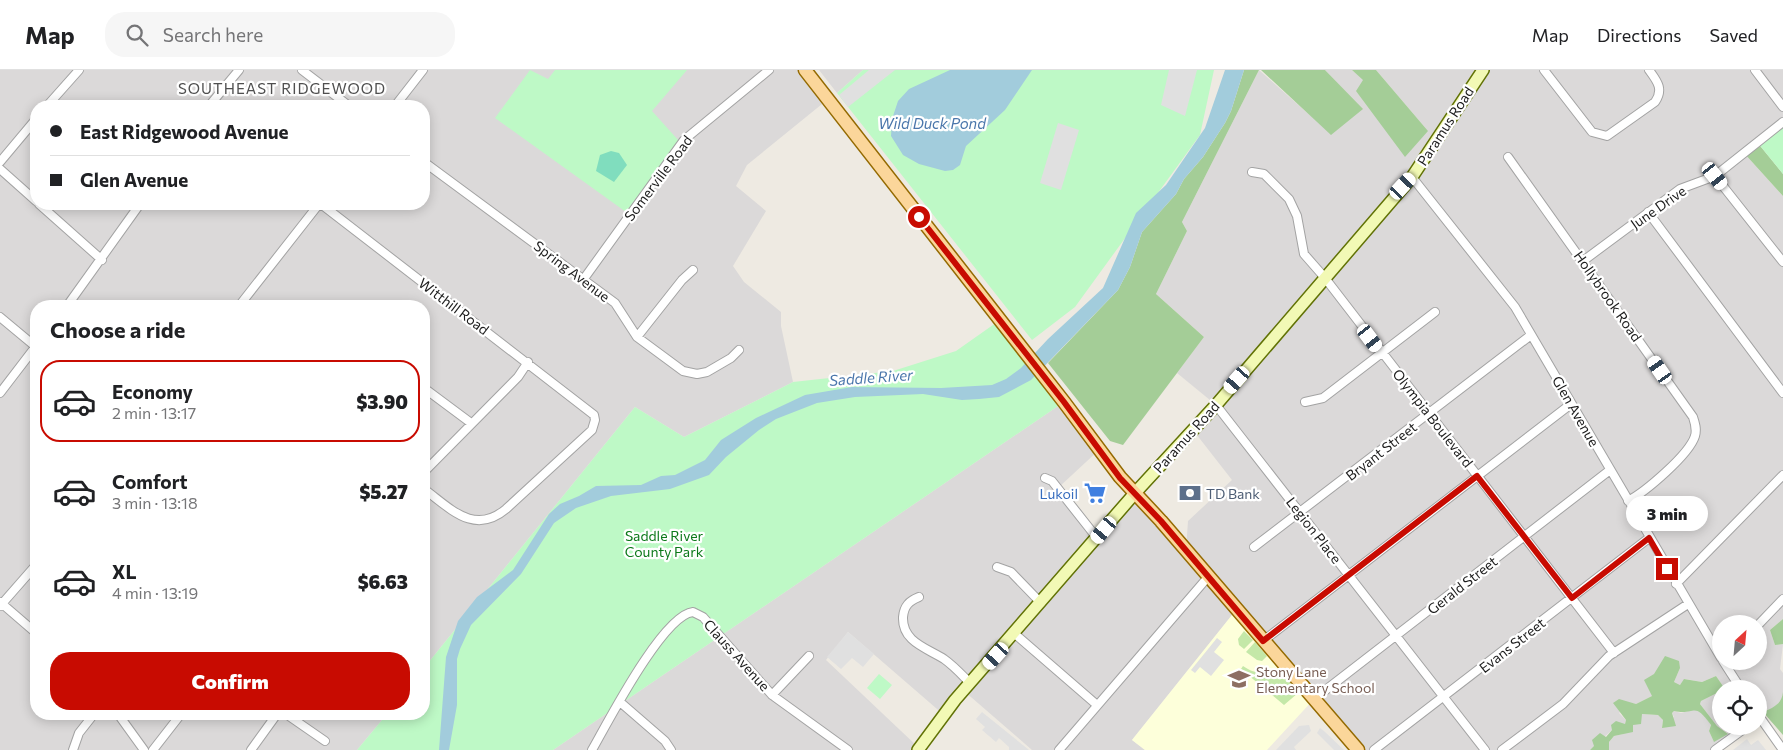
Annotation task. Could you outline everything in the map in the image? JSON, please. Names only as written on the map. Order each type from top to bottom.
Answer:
[{"type":"main road","points":[[805,70],[1022,347],[1120,478],[1358,750]]},
{"type":"main road","name":"Paramus Road","points":[[918,750],[970,683],[1016,634],[1135,493],[1216,405],[1325,278],[1349,247],[1412,177],[1483,70]]},
{"type":"street","points":[[52,100],[79,70]]},
{"type":"street","points":[[214,100],[239,70]]},
{"type":"street","points":[[302,70],[340,100]]},
{"type":"street","points":[[400,100],[423,70]]},
{"type":"street","name":"Somerville Road","points":[[583,280],[684,140],[769,70]]},
{"type":"street","points":[[1544,70],[1592,132],[1601,136],[1612,134],[1656,102],[1660,87],[1649,70]]},
{"type":"street","points":[[1755,70],[1783,107]]},
{"type":"street","name":"June Drive","points":[[1582,261],[1680,189],[1715,176],[1783,122]]},
{"type":"street","points":[[0,162],[30,126]]},
{"type":"street","name":"Hollybrook Road","points":[[1508,156],[1693,417],[1695,435],[1689,446],[1657,481],[1628,501]]},
{"type":"street","name":"Spring Avenue","points":[[430,166],[615,303],[637,337],[690,373],[707,372],[731,358],[740,350]]},
{"type":"street","points":[[0,169],[30,196]]},
{"type":"street","name":"Olympia Boulevard","points":[[1252,172],[1264,174],[1289,199],[1296,216],[1304,254],[1325,278],[1614,653]]},
{"type":"street","points":[[1715,176],[1783,262]]},
{"type":"street","name":"Glen Avenue","points":[[1412,177],[1515,307],[1712,643]]},
{"type":"street","points":[[46,210],[102,260]]},
{"type":"street","points":[[72,300],[136,210]]},
{"type":"street","points":[[244,300],[315,210]]},
{"type":"street","name":"Witthill Road","points":[[328,210],[588,408],[595,420],[592,430],[506,509],[493,518],[476,521],[467,519],[430,493]]},
{"type":"street","points":[[1648,212],[1783,393]]},
{"type":"street","points":[[637,337],[682,280],[693,270]]},
{"type":"street","points":[[1305,402],[1323,398],[1435,312]]},
{"type":"street","points":[[0,317],[30,341]]},
{"type":"street","name":"Bryant Street","points":[[1254,547],[1532,335]]},
{"type":"street","points":[[0,393],[30,354]]},
{"type":"street","points":[[430,466],[518,377],[528,362]]},
{"type":"street","points":[[430,392],[471,423]]},
{"type":"street","points":[[1263,641],[1571,404]]},
{"type":"street","name":"Legion Place","points":[[1216,405],[1485,750]]},
{"type":"street","name":"Gerald Street","points":[[1314,699],[1610,470]]},
{"type":"street","points":[[1676,584],[1783,475]]},
{"type":"street","points":[[1045,478],[1052,481],[1097,538]]},
{"type":"street","name":"Evans Street","points":[[1374,750],[1649,538]]},
{"type":"street","points":[[997,567],[1005,568],[1012,572],[1041,603]]},
{"type":"street","points":[[30,572],[1,604],[30,628]]},
{"type":"street","points":[[1058,750],[1208,577]]},
{"type":"street","points":[[919,597],[906,605],[904,626],[907,632],[921,647],[946,660],[970,683]]},
{"type":"street","points":[[1768,615],[1783,599]]},
{"type":"street","points":[[1502,750],[1563,704],[1614,653],[1688,604]]},
{"type":"street","name":"Clauss Avenue","points":[[592,750],[643,662],[678,618],[693,612],[703,617],[772,695],[848,750]]},
{"type":"street","points":[[1016,634],[1097,705]]},
{"type":"street","points":[[772,695],[809,656]]},
{"type":"street","points":[[620,702],[665,741],[671,750]]},
{"type":"street","points":[[73,750],[79,733],[89,720]]},
{"type":"street","points":[[122,720],[144,750]]},
{"type":"street","points":[[153,750],[176,720]]},
{"type":"street","points":[[251,750],[273,720]]},
{"type":"street","points":[[294,720],[324,741]]},
{"type":"street","points":[[1767,728],[1783,750]]},
{"type":"street","points":[[1715,750],[1736,735]]},
{"type":"shaded area","points":[[0,70],[805,70],[827,100],[747,165],[736,186],[766,211],[733,266],[744,282],[781,312],[781,326],[793,382],[684,437],[635,407],[430,661],[430,300],[30,300],[30,720],[382,720],[357,750],[0,750]]},
{"type":"shaded area","points":[[819,70],[863,70],[837,93]]},
{"type":"shaded area","points":[[869,70],[895,70],[848,107],[839,95]]},
{"type":"shaded area","points":[[1169,70],[1197,70],[1185,116],[1161,105]]},
{"type":"shaded area","points":[[1259,70],[1331,134],[1362,109],[1325,70],[1352,70],[1428,131],[1376,70],[1783,70],[1783,122],[1744,153],[1783,196],[1783,619],[1770,630],[1775,645],[1783,644],[1780,669],[1783,673],[1783,698],[1774,708],[1767,710],[1767,680],[1719,680],[1716,676],[1702,682],[1685,679],[1680,685],[1674,682],[1680,668],[1652,696],[1636,704],[1629,703],[1619,713],[1626,720],[1625,724],[1612,730],[1590,750],[1358,750],[1236,610],[1132,740],[1145,750],[1032,750],[964,691],[944,715],[848,632],[826,660],[919,748],[918,750],[553,750],[1064,402],[1100,449],[1058,488],[1097,538],[1135,493],[1186,550],[1188,521],[1232,480],[1193,430],[1216,405],[1177,373],[1204,337],[1156,294],[1187,231],[1182,222]]},
{"type":"shaded area","points":[[1058,123],[1079,130],[1061,190],[1040,183]]},
{"type":"shaded area","name":"Stony Lane Elementary School","points":[[1236,610],[1314,699],[1267,750],[1145,750],[1132,740]]},
{"type":"shaded area","points":[[848,632],[874,654],[863,667],[852,658],[841,669],[827,657]]},
{"type":"shaded area","points":[[1217,638],[1222,642],[1214,652],[1224,660],[1211,676],[1200,667],[1195,673],[1191,670]]},
{"type":"shaded area","points":[[1712,696],[1712,720],[1700,704],[1701,701]]},
{"type":"shaded area","points":[[1696,709],[1702,712],[1711,725],[1709,731],[1714,741],[1724,735],[1736,735],[1715,750],[1609,750],[1609,742],[1614,736],[1623,734],[1642,714],[1658,715],[1663,720],[1662,727],[1674,717],[1672,713],[1674,711],[1681,713]]},
{"type":"shaded area","points":[[982,712],[1029,750],[1009,750],[1009,747],[999,738],[996,742],[982,730],[985,727],[976,719]]},
{"type":"shaded area","points":[[1309,725],[1311,731],[1294,747],[1296,750],[1276,750],[1299,726]]},
{"type":"shaded area","points":[[1320,728],[1344,750],[1334,750],[1317,733]]},
{"type":"shaded area","points":[[1747,739],[1751,745],[1758,740],[1766,750],[1733,750]]},
{"type":"green space","points":[[530,70],[548,79],[555,70],[687,70],[652,111],[679,141],[626,212],[495,118]]},
{"type":"green space","points":[[863,70],[1214,70],[1200,135],[1075,307],[1032,340],[837,93]]},
{"type":"green space","points":[[1244,70],[1259,70],[1182,222],[1187,231],[1156,294],[1204,337],[1123,445],[1110,441],[1048,363],[1118,290],[1130,267],[1142,232],[1176,194],[1184,179],[1203,157],[1225,123],[1231,111]]},
{"type":"green space","points":[[1261,70],[1325,70],[1363,109],[1331,135]]},
{"type":"green space","points":[[1352,70],[1376,70],[1428,131],[1405,157],[1356,91],[1363,80]]},
{"type":"green space","points":[[1783,122],[1783,174],[1757,142]]},
{"type":"green space","points":[[1757,142],[1783,174],[1783,196],[1744,153]]},
{"type":"green space","points":[[611,151],[619,153],[627,165],[614,182],[596,171],[600,155]]},
{"type":"green space","name":"Saddle River County Park","points":[[1000,320],[1064,402],[553,750],[357,750],[382,720],[430,720],[430,661],[635,407],[684,437],[793,382],[893,371],[956,351]]},
{"type":"green space","points":[[1783,619],[1783,644],[1775,645],[1770,630]]},
{"type":"green space","points":[[1244,631],[1253,640],[1244,649],[1239,645],[1238,639]]},
{"type":"green space","points":[[1255,642],[1267,656],[1262,661],[1257,660],[1246,652]]},
{"type":"green space","points":[[1665,656],[1679,661],[1680,668],[1674,682],[1680,685],[1684,679],[1702,682],[1716,676],[1719,680],[1712,680],[1712,696],[1701,701],[1700,704],[1712,720],[1712,735],[1726,735],[1714,742],[1709,731],[1711,725],[1701,713],[1694,710],[1687,712],[1674,711],[1672,713],[1676,726],[1662,728],[1663,720],[1658,715],[1642,714],[1641,724],[1633,725],[1633,732],[1614,736],[1609,742],[1609,750],[1590,750],[1594,746],[1592,740],[1600,733],[1606,737],[1612,730],[1611,725],[1616,721],[1625,724],[1626,720],[1613,703],[1619,699],[1636,704],[1652,696],[1644,680],[1654,674]]},
{"type":"green space","points":[[1243,666],[1260,673],[1274,671],[1281,673],[1298,693],[1284,705],[1241,669]]},
{"type":"green space","points":[[879,674],[892,685],[880,699],[867,688]]},
{"type":"green space","points":[[1783,692],[1783,735],[1767,717],[1767,710],[1779,703]]},
{"type":"water","name":"Wild Duck Pond","points":[[950,70],[1032,70],[1005,110],[966,146],[960,165],[953,170],[945,171],[919,164],[903,155],[891,136],[892,119],[898,101],[909,89]]},
{"type":"water","points":[[1225,70],[1244,70],[1231,111],[1225,123],[1203,157],[1184,179],[1176,194],[1142,232],[1130,267],[1118,290],[1031,380],[999,397],[962,400],[923,394],[855,397],[817,403],[776,419],[759,430],[726,457],[709,475],[670,489],[611,496],[576,508],[554,523],[521,574],[471,625],[457,659],[457,705],[449,750],[439,750],[446,657],[458,621],[477,597],[513,570],[549,514],[560,504],[596,486],[641,485],[661,476],[675,475],[705,460],[721,440],[756,418],[805,395],[852,387],[941,388],[992,385],[1006,379],[1021,368],[1048,339],[1103,288],[1136,213],[1166,185],[1205,128]]},
{"type":"place","name":"Lukoil","points":[[1095,493]]},
{"type":"place","name":"TD Bank","points":[[1190,493]]},
{"type":"place","name":"Stony Lane Elementary School","points":[[1239,679]]},
{"type":"district","name":"SOUTHEAST RIDGEWOOD","points":[[282,88]]},
{"type":"route","points":[[919,217],[1109,460],[1120,478],[1161,521],[1263,641],[1477,476],[1572,598],[1649,538],[1667,569]]},
{"type":"water label","name":"Saddle River","points":[[871,377]]}]
